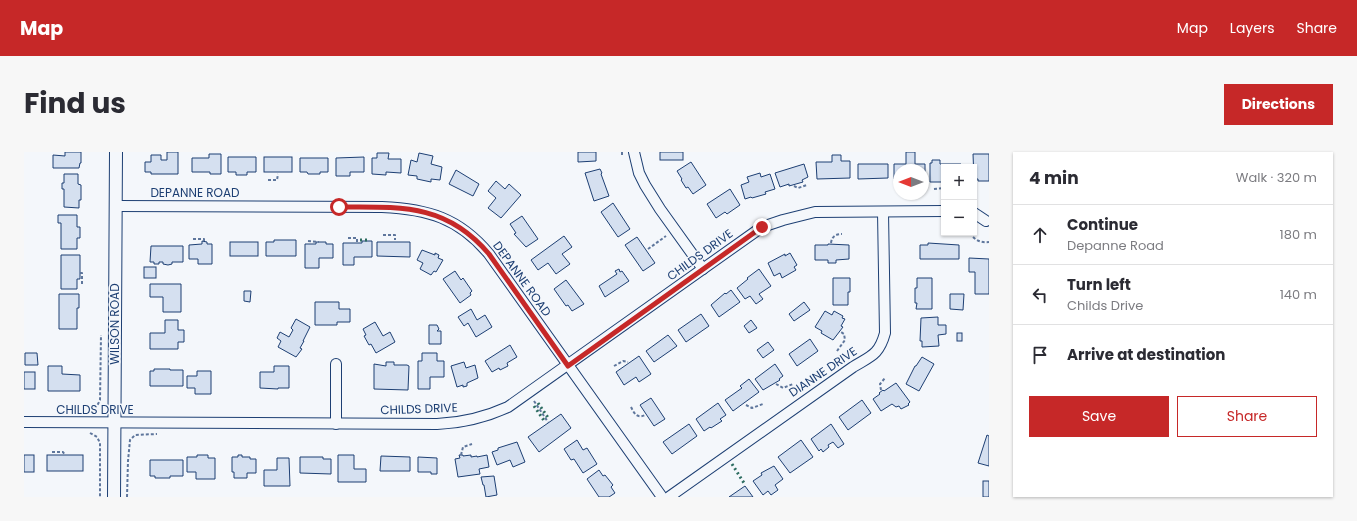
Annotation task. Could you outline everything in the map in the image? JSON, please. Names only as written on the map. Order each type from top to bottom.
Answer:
[{"type":"street","name":"WILSON ROAD","points":[[114,497],[116,152]]},
{"type":"street","points":[[634,152],[639,173],[645,185],[660,209],[703,269]]},
{"type":"street","name":"DEPANNE ROAD","points":[[116,206],[382,206],[426,212],[455,224],[478,241],[489,254],[662,497]]},
{"type":"street","name":"CHILDS DRIVE","points":[[24,422],[437,424],[466,421],[500,411],[508,407],[568,366],[762,227],[815,212],[941,211]]},
{"type":"street","name":"DIANNE DRIVE","points":[[669,497],[852,367],[877,352],[885,333],[883,212]]},
{"type":"street","points":[[977,215],[986,221]]},
{"type":"street","points":[[336,364],[336,424]]},
{"type":"path","points":[[268,180],[277,180],[278,174]]},
{"type":"path","points":[[794,186],[798,188],[807,185]]},
{"type":"path","points":[[934,189],[941,188]]},
{"type":"path","points":[[648,249],[676,230]]},
{"type":"path","points":[[831,243],[833,237],[842,234]]},
{"type":"path","points":[[383,235],[395,235],[395,240]]},
{"type":"path","points":[[973,236],[979,241],[989,242]]},
{"type":"path","points":[[348,238],[357,238],[357,242]]},
{"type":"path","points":[[193,239],[204,239],[204,241]]},
{"type":"path","points":[[308,241],[319,242]]},
{"type":"path","points":[[80,273],[82,273],[82,284]]},
{"type":"path","points":[[837,351],[845,340],[844,334],[841,332]]},
{"type":"path","points":[[88,413],[96,408],[100,400],[101,335]]},
{"type":"path","points":[[614,366],[622,361],[628,362]]},
{"type":"path","points":[[881,390],[880,384],[885,378]]},
{"type":"path","points":[[776,384],[783,388],[793,384]]},
{"type":"path","points":[[528,393],[548,422]]},
{"type":"path","points":[[746,405],[752,408],[763,404]]},
{"type":"path","points":[[631,407],[636,416],[639,417],[645,415]]},
{"type":"path","points":[[88,433],[97,437],[100,443],[100,497]]},
{"type":"path","points":[[127,497],[130,440],[135,436],[157,434]]},
{"type":"path","points":[[461,454],[463,447],[472,444]]},
{"type":"path","points":[[52,452],[63,452],[65,455]]},
{"type":"building","points":[[65,152],[81,152],[81,163],[79,168],[53,168],[53,155],[65,156]]},
{"type":"building","points":[[167,152],[178,152],[178,174],[151,174],[151,172],[145,172],[145,162],[151,162],[151,155],[161,155],[161,160],[167,160]]},
{"type":"building","points":[[578,152],[596,152],[596,161],[578,162]]},
{"type":"building","points":[[660,152],[683,152],[683,160],[660,160]]},
{"type":"building","points":[[906,152],[915,152],[915,164],[906,164]]},
{"type":"building","points":[[377,153],[389,153],[388,159],[401,159],[401,173],[386,172],[386,175],[372,174],[372,158],[377,158]]},
{"type":"building","points":[[419,153],[433,156],[431,164],[442,167],[440,180],[431,179],[431,182],[417,179],[417,176],[408,175],[411,160],[417,162]]},
{"type":"building","points":[[209,154],[221,154],[221,174],[210,174],[210,172],[192,172],[192,158],[209,158]]},
{"type":"building","points":[[973,154],[989,154],[989,181],[978,181],[977,164],[973,164]]},
{"type":"building","points":[[832,155],[841,155],[841,161],[850,161],[850,178],[817,179],[816,162],[832,162]]},
{"type":"building","points":[[228,157],[256,157],[256,172],[247,172],[247,175],[236,175],[236,172],[228,172]]},
{"type":"building","points":[[264,157],[292,157],[292,172],[264,172]]},
{"type":"building","points":[[364,157],[364,172],[350,172],[350,176],[336,176],[336,158]]},
{"type":"building","points":[[300,158],[328,158],[328,172],[308,174],[307,172],[300,172]]},
{"type":"building","points":[[932,160],[940,160],[941,182],[930,182],[930,163],[932,163]]},
{"type":"building","points":[[691,162],[706,185],[693,194],[688,187],[686,188],[677,171]]},
{"type":"building","points":[[804,164],[808,177],[802,180],[803,182],[780,187],[775,173]]},
{"type":"building","points":[[858,164],[888,164],[888,178],[858,179]]},
{"type":"building","points":[[600,169],[609,196],[594,201],[585,173]]},
{"type":"building","points":[[456,170],[479,184],[473,196],[449,184]]},
{"type":"building","points":[[760,173],[761,177],[770,174],[775,189],[765,192],[766,194],[745,199],[741,185],[749,182],[747,177]]},
{"type":"building","points":[[64,174],[78,174],[78,184],[81,185],[81,200],[79,200],[79,208],[64,207],[64,189],[62,189],[62,183],[64,183]]},
{"type":"building","points":[[496,181],[505,189],[509,184],[521,195],[501,218],[488,208],[496,198],[488,191]]},
{"type":"building","points":[[730,189],[740,205],[727,214],[725,212],[716,218],[707,204]]},
{"type":"building","points":[[613,203],[630,229],[618,237],[601,212]]},
{"type":"building","points":[[58,215],[77,215],[77,227],[80,227],[80,238],[77,238],[77,249],[61,249],[61,223],[58,223]]},
{"type":"building","points":[[522,216],[538,239],[526,247],[514,234],[516,233],[510,224]]},
{"type":"building","points":[[564,236],[572,247],[562,254],[570,264],[556,274],[548,263],[538,270],[531,260]]},
{"type":"building","points":[[637,237],[655,263],[643,271],[625,245]]},
{"type":"building","points":[[274,240],[296,240],[296,256],[266,256],[266,242],[274,242]]},
{"type":"building","points":[[202,241],[207,242],[207,244],[212,244],[212,264],[198,264],[198,259],[189,259],[189,245],[202,244]]},
{"type":"building","points":[[362,241],[372,241],[372,257],[354,257],[354,265],[343,265],[343,243],[362,243]]},
{"type":"building","points":[[230,242],[258,242],[258,256],[230,256]]},
{"type":"building","points":[[316,242],[333,244],[333,258],[319,258],[319,268],[305,268],[305,244],[316,244]]},
{"type":"building","points":[[377,242],[410,242],[410,257],[377,256]]},
{"type":"building","points":[[928,243],[959,245],[959,259],[920,259],[920,245],[928,245]]},
{"type":"building","points":[[815,245],[849,245],[849,259],[836,260],[836,263],[828,263],[828,260],[815,260]]},
{"type":"building","points":[[151,246],[183,246],[183,262],[172,262],[172,264],[168,265],[163,264],[163,262],[154,264],[154,262],[150,262]]},
{"type":"building","points":[[422,250],[435,255],[435,253],[439,255],[438,258],[443,260],[436,272],[434,271],[431,275],[420,269],[423,263],[417,260]]},
{"type":"building","points":[[790,253],[797,265],[794,267],[796,270],[782,278],[780,273],[774,276],[768,263]]},
{"type":"building","points":[[61,255],[80,255],[80,279],[77,279],[77,289],[61,289]]},
{"type":"building","points":[[969,258],[989,259],[989,294],[975,294],[975,272],[969,272]]},
{"type":"building","points":[[144,267],[156,267],[156,278],[144,278]]},
{"type":"building","points":[[619,269],[629,281],[605,297],[599,286],[617,274],[615,271]]},
{"type":"building","points":[[759,269],[771,286],[759,294],[763,299],[756,304],[750,296],[745,299],[737,288]]},
{"type":"building","points":[[455,271],[461,280],[463,278],[472,291],[470,293],[471,295],[460,303],[443,279]]},
{"type":"building","points":[[833,278],[850,278],[848,305],[833,305]]},
{"type":"building","points":[[917,278],[932,278],[932,309],[916,309],[917,303],[915,303],[915,288],[917,288]]},
{"type":"building","points":[[566,280],[584,304],[572,311],[568,305],[566,306],[554,289]]},
{"type":"building","points":[[150,284],[181,284],[181,312],[163,312],[163,297],[150,297]]},
{"type":"building","points":[[731,290],[740,302],[719,317],[711,305]]},
{"type":"building","points":[[244,291],[251,291],[250,302],[244,301]]},
{"type":"building","points":[[59,294],[79,294],[77,329],[59,329]]},
{"type":"building","points":[[950,294],[964,294],[963,310],[950,309]]},
{"type":"building","points":[[315,302],[339,302],[339,309],[350,309],[350,322],[337,322],[337,325],[315,325]]},
{"type":"building","points":[[804,302],[810,310],[794,321],[789,314]]},
{"type":"building","points":[[471,309],[477,320],[485,315],[492,327],[476,337],[468,323],[464,326],[458,317]]},
{"type":"building","points":[[825,311],[832,315],[834,311],[843,316],[842,318],[845,319],[841,326],[843,327],[833,340],[821,333],[822,331],[815,327]]},
{"type":"building","points":[[701,314],[709,326],[686,342],[678,330]]},
{"type":"building","points":[[938,317],[938,325],[946,325],[946,334],[938,335],[939,346],[922,347],[922,341],[920,341],[921,318]]},
{"type":"building","points":[[296,319],[310,327],[300,348],[302,349],[296,357],[278,347],[281,341],[277,338],[280,332],[289,337],[293,330],[291,328]]},
{"type":"building","points":[[165,320],[178,320],[178,330],[184,330],[184,342],[178,342],[178,349],[150,349],[150,333],[165,333]]},
{"type":"building","points":[[751,320],[757,328],[749,333],[744,326]]},
{"type":"building","points":[[375,322],[383,336],[390,332],[395,342],[376,353],[364,336],[366,335],[363,329]]},
{"type":"building","points":[[429,325],[437,325],[439,329],[437,331],[441,331],[441,344],[429,344]]},
{"type":"building","points":[[957,333],[962,333],[962,341],[957,341]]},
{"type":"building","points":[[668,335],[677,346],[654,362],[646,351]]},
{"type":"building","points":[[810,339],[818,351],[797,366],[789,354]]},
{"type":"building","points":[[768,342],[774,350],[763,358],[757,350]]},
{"type":"building","points":[[510,345],[517,357],[507,363],[508,366],[500,370],[499,368],[492,372],[485,361]]},
{"type":"building","points":[[25,353],[37,353],[38,365],[25,365]]},
{"type":"building","points":[[422,353],[437,353],[437,361],[444,361],[444,377],[430,377],[430,389],[418,389],[418,361],[422,361]]},
{"type":"building","points":[[639,356],[651,374],[639,382],[636,377],[624,385],[616,372]]},
{"type":"building","points":[[922,357],[934,364],[919,391],[906,384],[915,366]]},
{"type":"building","points":[[386,362],[394,362],[394,365],[409,366],[408,390],[374,389],[374,364],[386,366]]},
{"type":"building","points":[[464,362],[466,368],[475,365],[478,378],[467,383],[467,386],[463,387],[463,385],[457,387],[451,366]]},
{"type":"building","points":[[775,364],[783,376],[779,379],[780,380],[763,390],[755,379]]},
{"type":"building","points":[[48,366],[62,366],[62,374],[80,375],[80,391],[48,391]]},
{"type":"building","points":[[274,366],[289,366],[289,388],[260,388],[260,372],[274,372]]},
{"type":"building","points":[[154,369],[183,370],[183,386],[150,386],[150,371],[154,371]]},
{"type":"building","points":[[197,371],[211,371],[211,394],[195,394],[195,388],[187,388],[187,376],[197,376]]},
{"type":"building","points":[[24,372],[35,372],[35,389],[24,389]]},
{"type":"building","points":[[749,379],[759,392],[733,411],[725,400],[742,388],[740,386]]},
{"type":"building","points":[[896,383],[910,402],[908,404],[909,405],[901,409],[899,406],[896,407],[892,404],[881,411],[873,399],[883,390],[884,391]]},
{"type":"building","points":[[651,398],[665,419],[654,426],[640,405]]},
{"type":"building","points":[[862,400],[871,413],[848,430],[839,417]]},
{"type":"building","points":[[718,403],[726,415],[720,419],[722,421],[704,431],[696,419]]},
{"type":"building","points":[[561,414],[571,428],[539,452],[528,437]]},
{"type":"building","points":[[689,424],[697,436],[672,454],[663,442]]},
{"type":"building","points":[[831,424],[844,444],[838,448],[833,442],[828,445],[829,447],[823,452],[821,449],[819,451],[811,439]]},
{"type":"building","points":[[987,435],[989,436],[989,466],[978,463]]},
{"type":"building","points":[[577,440],[583,450],[587,448],[597,464],[583,473],[574,459],[571,460],[564,449]]},
{"type":"building","points":[[801,440],[813,457],[790,473],[778,457]]},
{"type":"building","points":[[517,442],[525,462],[513,467],[510,460],[497,465],[492,452],[498,450],[498,448]]},
{"type":"building","points":[[24,455],[34,455],[34,472],[24,472]]},
{"type":"building","points":[[47,455],[83,455],[83,471],[47,471]]},
{"type":"building","points":[[197,455],[208,455],[208,458],[215,458],[215,479],[196,479],[196,472],[187,472],[187,457],[197,457]]},
{"type":"building","points":[[238,455],[242,455],[242,457],[250,457],[250,459],[256,459],[256,473],[247,473],[247,478],[234,478],[234,472],[232,472],[232,457],[238,457]]},
{"type":"building","points":[[338,455],[354,455],[354,469],[366,469],[366,482],[338,482]]},
{"type":"building","points":[[459,455],[471,455],[471,457],[477,457],[487,455],[489,467],[479,469],[480,474],[458,477],[455,459],[460,458]]},
{"type":"building","points":[[381,456],[410,457],[410,471],[380,471]]},
{"type":"building","points":[[300,457],[323,457],[323,459],[331,459],[331,474],[300,473]]},
{"type":"building","points":[[418,457],[437,458],[437,474],[431,474],[431,472],[418,472]]},
{"type":"building","points":[[277,458],[289,458],[290,486],[264,486],[264,470],[277,470]]},
{"type":"building","points":[[150,460],[183,460],[183,476],[155,478],[155,476],[150,476]]},
{"type":"building","points":[[774,466],[783,479],[775,485],[778,490],[771,495],[768,491],[763,495],[753,481],[762,475],[761,473]]},
{"type":"building","points":[[599,470],[613,485],[611,487],[615,493],[609,497],[599,497],[587,479]]},
{"type":"building","points":[[494,476],[497,495],[486,497],[481,477]]},
{"type":"building","points":[[983,481],[989,481],[989,497],[983,497]]},
{"type":"building","points":[[745,486],[753,497],[729,497]]},
{"type":"hedge","points":[[360,240],[370,240]]},
{"type":"hedge","points":[[538,403],[549,419]]},
{"type":"hedge","points":[[534,406],[545,422]]},
{"type":"hedge","points":[[732,464],[744,483]]},
{"type":"route","points":[[339,207],[382,206],[416,210],[443,218],[459,226],[478,241],[489,254],[568,366],[762,227]]}]
